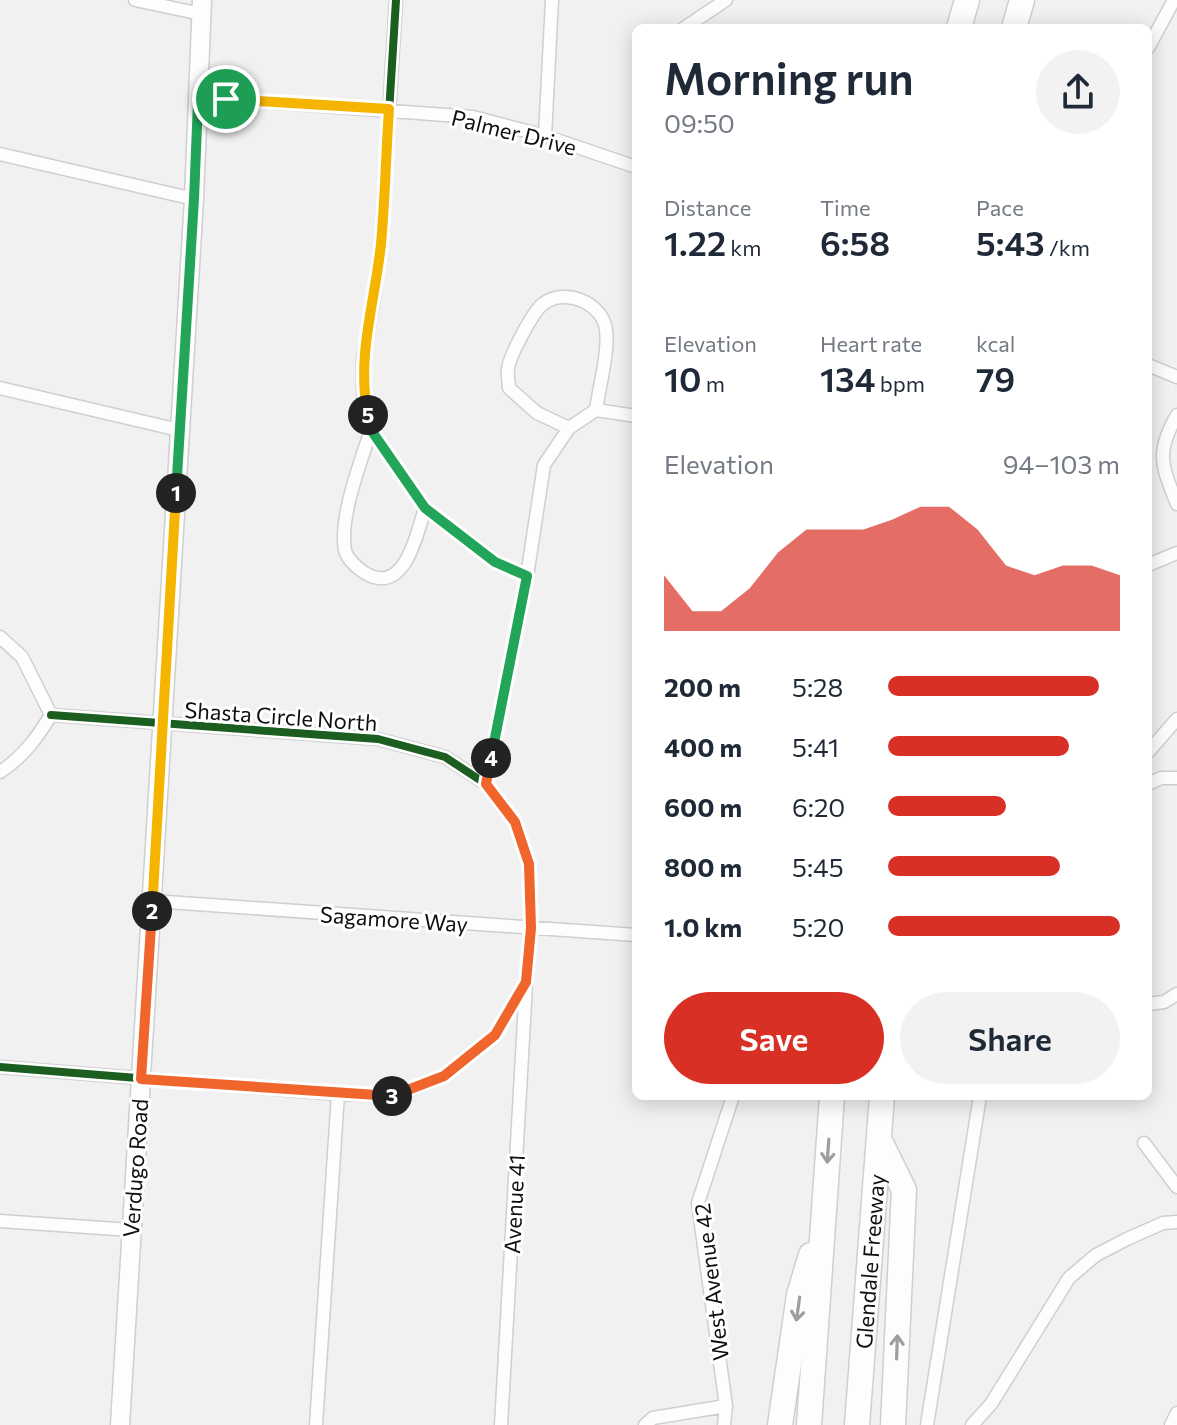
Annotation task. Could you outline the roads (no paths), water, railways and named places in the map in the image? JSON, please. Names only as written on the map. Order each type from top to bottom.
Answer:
[{"type":"highway","points":[[960,24],[967,0]]},
{"type":"highway","points":[[1015,24],[1022,0]]},
{"type":"highway","points":[[809,1425],[832,1100]]},
{"type":"highway","name":"Glendale Freeway","points":[[857,1425],[882,1100]]},
{"type":"highway","points":[[879,1138],[904,1190],[893,1425]]},
{"type":"highway","points":[[780,1425],[799,1295],[824,1207]]},
{"type":"main road","name":"Verdugo Road","points":[[120,1425],[194,199],[202,7]]},
{"type":"street","points":[[135,0],[202,7]]},
{"type":"street","points":[[396,0],[381,242],[363,359],[363,392],[371,430],[425,508],[495,562],[527,576]]},
{"type":"street","points":[[545,136],[552,0]]},
{"type":"street","points":[[690,24],[726,0]]},
{"type":"street","points":[[1152,43],[1172,19],[1174,0]]},
{"type":"street","name":"Palmer Drive","points":[[198,102],[226,99],[473,117],[545,136],[632,166]]},
{"type":"street","points":[[0,154],[194,199]]},
{"type":"street","points":[[569,428],[537,413],[509,388],[508,367],[529,323],[543,303],[564,297],[591,303],[602,316],[606,331],[596,410]]},
{"type":"street","points":[[1152,367],[1177,377]]},
{"type":"street","points":[[0,388],[179,430]]},
{"type":"street","points":[[486,784],[527,576],[544,465],[569,428],[596,410],[632,415]]},
{"type":"street","points":[[1177,415],[1164,442],[1162,458],[1164,473],[1177,504]]},
{"type":"street","points":[[371,430],[352,486],[346,528],[345,552],[355,566],[368,575],[385,577],[401,570],[410,557],[425,508]]},
{"type":"street","points":[[1152,563],[1177,553]]},
{"type":"street","points":[[0,637],[22,657],[51,715],[35,741],[0,772]]},
{"type":"street","name":"Shasta Circle North","points":[[51,715],[378,739],[445,757],[486,784],[515,822],[529,864],[531,928]]},
{"type":"street","points":[[1152,747],[1177,719]]},
{"type":"street","points":[[1152,782],[1161,778],[1177,778]]},
{"type":"street","name":"Sagamore Way","points":[[153,901],[632,935]]},
{"type":"street","name":"Avenue 41","points":[[501,1425],[531,928]]},
{"type":"street","points":[[0,1067],[395,1096],[444,1076],[495,1035],[526,982]]},
{"type":"street","points":[[1152,1004],[1164,1002],[1177,994]]},
{"type":"street","points":[[316,1425],[338,1094]]},
{"type":"street","name":"West Avenue 42","points":[[724,1425],[726,1406],[698,1203],[732,1100]]},
{"type":"street","points":[[927,1425],[979,1100]]},
{"type":"street","points":[[1144,1143],[1177,1187]]},
{"type":"street","points":[[0,1221],[131,1230]]},
{"type":"street","points":[[972,1425],[991,1404],[1043,1315],[1069,1278],[1096,1255],[1163,1223],[1177,1222]]},
{"type":"street","points":[[645,1425],[653,1418],[726,1406]]},
{"type":"street","points":[[1171,1425],[1177,1413]]}]
